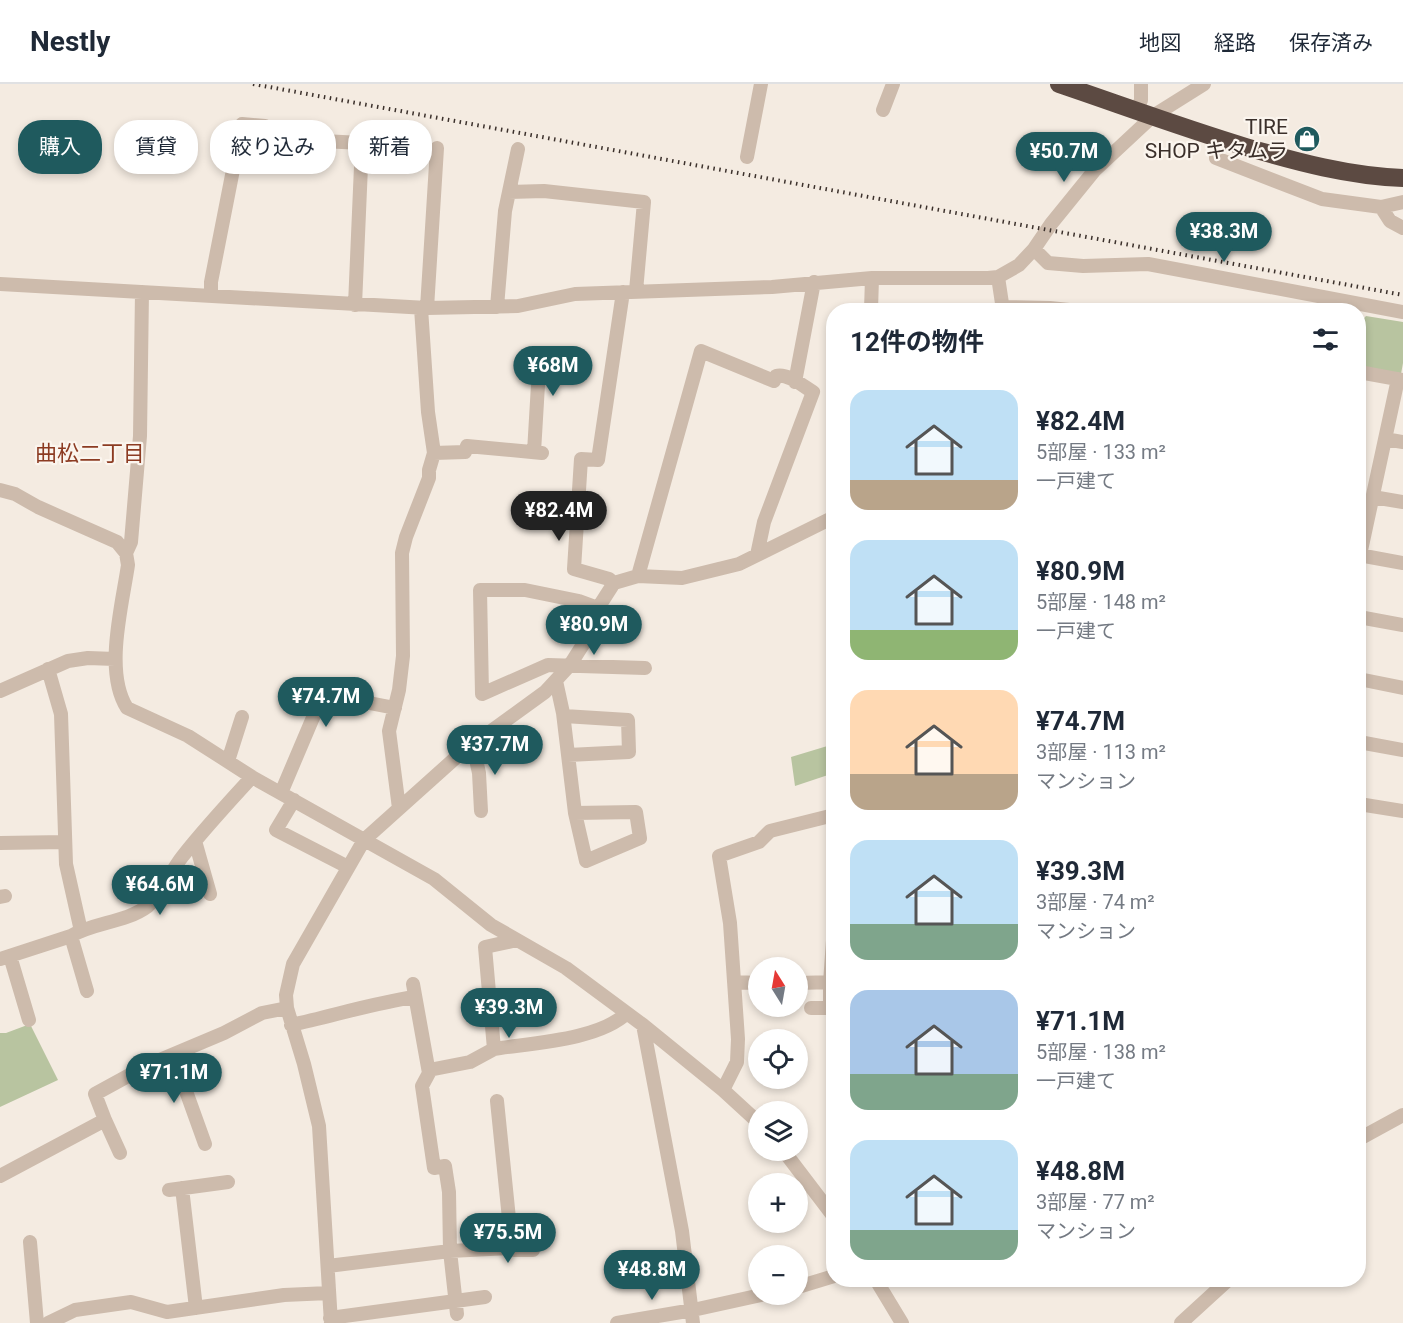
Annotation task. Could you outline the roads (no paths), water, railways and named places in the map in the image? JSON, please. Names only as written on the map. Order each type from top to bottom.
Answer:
[{"type":"highway","points":[[1059,84],[1297,162],[1343,171],[1403,178]]},
{"type":"street","points":[[747,157],[761,84]]},
{"type":"street","points":[[883,110],[893,84]]},
{"type":"street","points":[[1142,84],[1141,100],[1145,113]]},
{"type":"street","points":[[0,284],[424,308],[527,304],[575,294],[629,291],[772,287],[872,278],[998,277],[1019,265],[1034,249],[1050,224],[1145,113],[1204,84]]},
{"type":"street","points":[[211,295],[211,282],[242,124],[265,126],[270,130],[322,141],[363,143],[355,305]]},
{"type":"street","points":[[1218,138],[1216,158],[1322,199],[1381,207],[1403,202]]},
{"type":"street","points":[[399,808],[389,731],[403,656],[402,554],[406,537],[429,478],[434,453],[428,411],[424,308],[436,148]]},
{"type":"street","points":[[496,306],[509,192],[518,149]]},
{"type":"street","points":[[509,192],[544,191],[644,202],[598,460],[580,459],[574,569],[609,579],[614,584]]},
{"type":"street","points":[[1381,207],[1390,221],[1403,228]]},
{"type":"street","points":[[1034,249],[1048,263],[1083,266],[1148,264],[1336,303]]},
{"type":"street","points":[[998,277],[1001,303]]},
{"type":"street","points":[[871,303],[872,278]]},
{"type":"street","points":[[795,382],[814,282]]},
{"type":"street","points":[[142,292],[141,436],[130,542],[126,553],[128,565],[115,659],[121,698],[127,708],[188,736],[252,777],[434,879],[491,924],[566,968],[643,1024],[748,1113]]},
{"type":"street","points":[[1366,308],[1403,312]]},
{"type":"street","points":[[638,576],[701,351],[774,381],[779,374],[813,392],[764,522],[757,555]]},
{"type":"street","points":[[434,453],[465,452],[467,446],[538,453],[539,368],[537,368]]},
{"type":"street","points":[[1366,373],[1400,379],[1366,528]]},
{"type":"street","points":[[1385,439],[1403,442]]},
{"type":"street","points":[[0,490],[15,494],[38,507],[117,542],[126,553]]},
{"type":"street","points":[[1373,496],[1403,502]]},
{"type":"street","points":[[485,1297],[456,1308],[331,1321],[319,1126],[304,1064],[286,1008],[287,983],[293,964],[364,840],[461,753],[545,692],[570,664],[589,635],[598,608],[614,584],[638,576],[682,578],[715,571],[757,555],[826,521]]},
{"type":"street","points":[[1366,556],[1403,563]]},
{"type":"street","points":[[598,608],[579,601],[525,590],[480,590],[482,694],[548,664],[645,668]]},
{"type":"street","points":[[1366,618],[1403,625]]},
{"type":"street","points":[[0,690],[68,661],[88,658],[115,659]]},
{"type":"street","points":[[48,669],[61,714],[66,864],[87,991]]},
{"type":"street","points":[[555,681],[564,716],[575,813],[586,861],[640,838],[636,812],[575,813]]},
{"type":"street","points":[[1366,681],[1403,688]]},
{"type":"street","points":[[281,793],[323,694],[395,708]]},
{"type":"street","points":[[564,716],[628,720],[629,752],[568,755]]},
{"type":"street","points":[[228,761],[242,717]]},
{"type":"street","points":[[1366,743],[1403,750]]},
{"type":"street","points":[[473,746],[479,773],[481,812]]},
{"type":"street","points":[[29,1020],[3,957],[121,920],[148,905],[180,859],[252,777]]},
{"type":"street","points":[[294,800],[276,830],[348,867]]},
{"type":"street","points":[[1366,805],[1403,812]]},
{"type":"street","points":[[723,1090],[736,1062],[738,1039],[730,923],[719,856],[759,842],[770,831],[826,817]]},
{"type":"street","points":[[195,841],[210,894]]},
{"type":"street","points":[[0,843],[65,842]]},
{"type":"street","points":[[494,1049],[485,947],[518,940]]},
{"type":"street","points":[[734,982],[748,983]]},
{"type":"street","points":[[808,983],[826,982]]},
{"type":"street","points":[[291,1025],[347,1012],[414,991],[429,1070],[422,1086],[434,1168],[445,1166],[449,1192],[450,1251],[456,1308]]},
{"type":"street","points":[[120,1153],[95,1094],[148,1065],[224,1033],[262,1013],[286,1008]]},
{"type":"street","points":[[811,1008],[826,1008]]},
{"type":"street","points":[[429,1070],[470,1062],[494,1049],[572,1037],[620,1020],[627,1013]]},
{"type":"street","points":[[643,1024],[682,1231],[693,1317]]},
{"type":"street","points":[[173,1055],[205,1144]]},
{"type":"street","points":[[497,1101],[512,1248]]},
{"type":"street","points":[[1366,1135],[1403,1115]]},
{"type":"street","points":[[0,1176],[105,1120]]},
{"type":"street","points":[[791,1161],[826,1206]]},
{"type":"street","points":[[196,1308],[176,1189],[228,1182]]},
{"type":"street","points":[[30,1242],[37,1323]]},
{"type":"street","points":[[328,1266],[450,1251],[512,1248],[514,1250],[533,1250]]},
{"type":"street","points":[[808,1284],[826,1278]]},
{"type":"street","points":[[880,1287],[902,1323]]},
{"type":"street","points":[[1181,1323],[1220,1287]]},
{"type":"street","points":[[48,1323],[75,1310],[131,1302],[167,1312],[284,1295],[329,1293]]},
{"type":"street","points":[[617,1323],[693,1317],[748,1300]]},
{"type":"railway","points":[[253,84],[1403,295]]},
{"type":"place","name":"TIRE SHOP キタムラ","points":[[1307,139]]},
{"type":"district","name":"曲松二丁目","points":[[90,453]]}]
